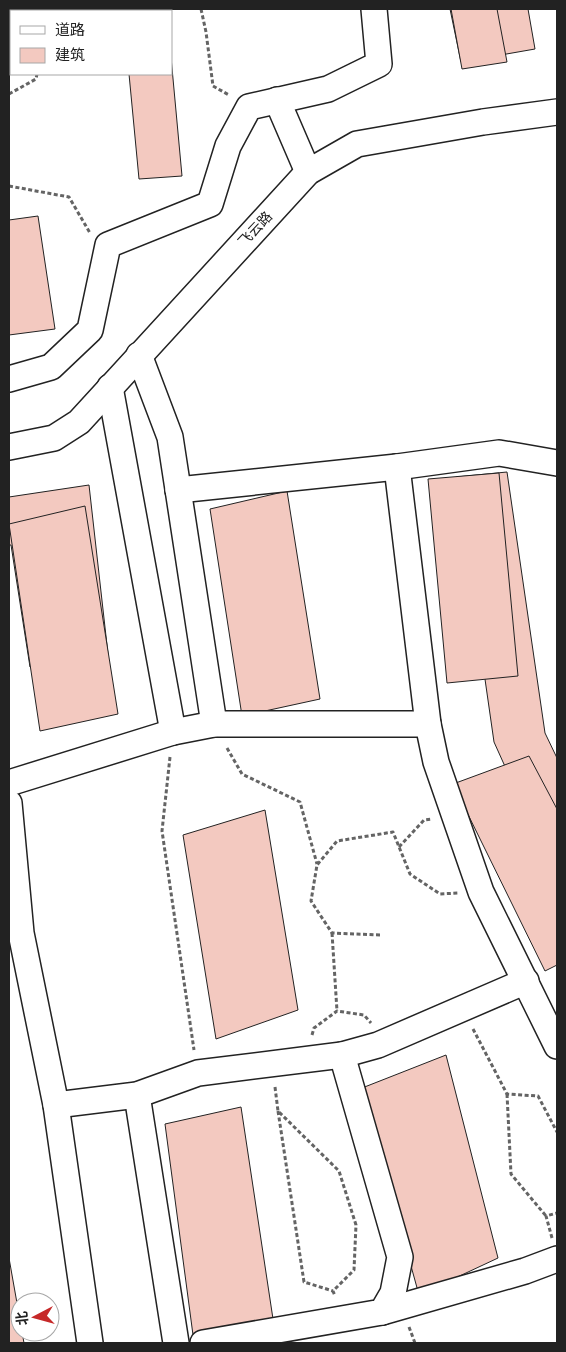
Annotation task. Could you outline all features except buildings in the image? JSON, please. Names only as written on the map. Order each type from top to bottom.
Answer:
[{"type":"street","points":[[9,379],[51,367],[90,330],[108,245],[210,204],[228,146],[250,107],[328,88],[379,64],[374,9]]},
{"type":"street","points":[[277,100],[308,172]]},
{"type":"street","name":"飞云路","points":[[9,447],[54,438],[79,422],[308,172],[357,144],[483,122],[557,112]]},
{"type":"street","points":[[139,355],[170,437],[214,724]]},
{"type":"street","points":[[110,387],[174,732]]},
{"type":"street","points":[[178,490],[397,467],[500,453],[557,463]]},
{"type":"street","points":[[397,467],[428,724],[436,762],[481,892],[557,1046]]},
{"type":"street","points":[[9,783],[174,732],[214,724],[428,724]]},
{"type":"street","points":[[9,803],[15,934],[56,1105],[90,1343]]},
{"type":"street","points":[[56,1105],[137,1095],[198,1073],[342,1055],[388,1041],[526,981]]},
{"type":"street","points":[[342,1055],[400,1257],[393,1293],[382,1312]]},
{"type":"street","points":[[137,1095],[176,1343]]},
{"type":"street","points":[[203,1343],[382,1312],[525,1272],[557,1259]]},
{"type":"path","points":[[201,9],[214,86],[250,107]]},
{"type":"path","points":[[9,94],[36,79],[37,75]]},
{"type":"path","points":[[9,186],[69,197],[105,260]]},
{"type":"path","points":[[214,724],[242,774],[300,802],[318,865],[311,901],[332,933],[337,1011]]},
{"type":"path","points":[[174,732],[162,831],[198,1073]]},
{"type":"path","points":[[399,847],[424,820],[455,816]]},
{"type":"path","points":[[318,865],[337,841],[393,832],[410,874],[440,894],[481,892]]},
{"type":"path","points":[[332,933],[380,935]]},
{"type":"path","points":[[462,1009],[507,1094],[511,1174],[546,1216],[557,1259]]},
{"type":"path","points":[[305,1060],[314,1028],[337,1011],[364,1015],[388,1041]]},
{"type":"path","points":[[273,1064],[278,1111],[304,1282],[333,1291]]},
{"type":"path","points":[[507,1094],[538,1096],[557,1132]]},
{"type":"path","points":[[278,1111],[339,1171],[356,1225],[354,1270],[333,1291]]},
{"type":"path","points":[[546,1216],[557,1213]]},
{"type":"path","points":[[333,1291],[340,1319]]}]
